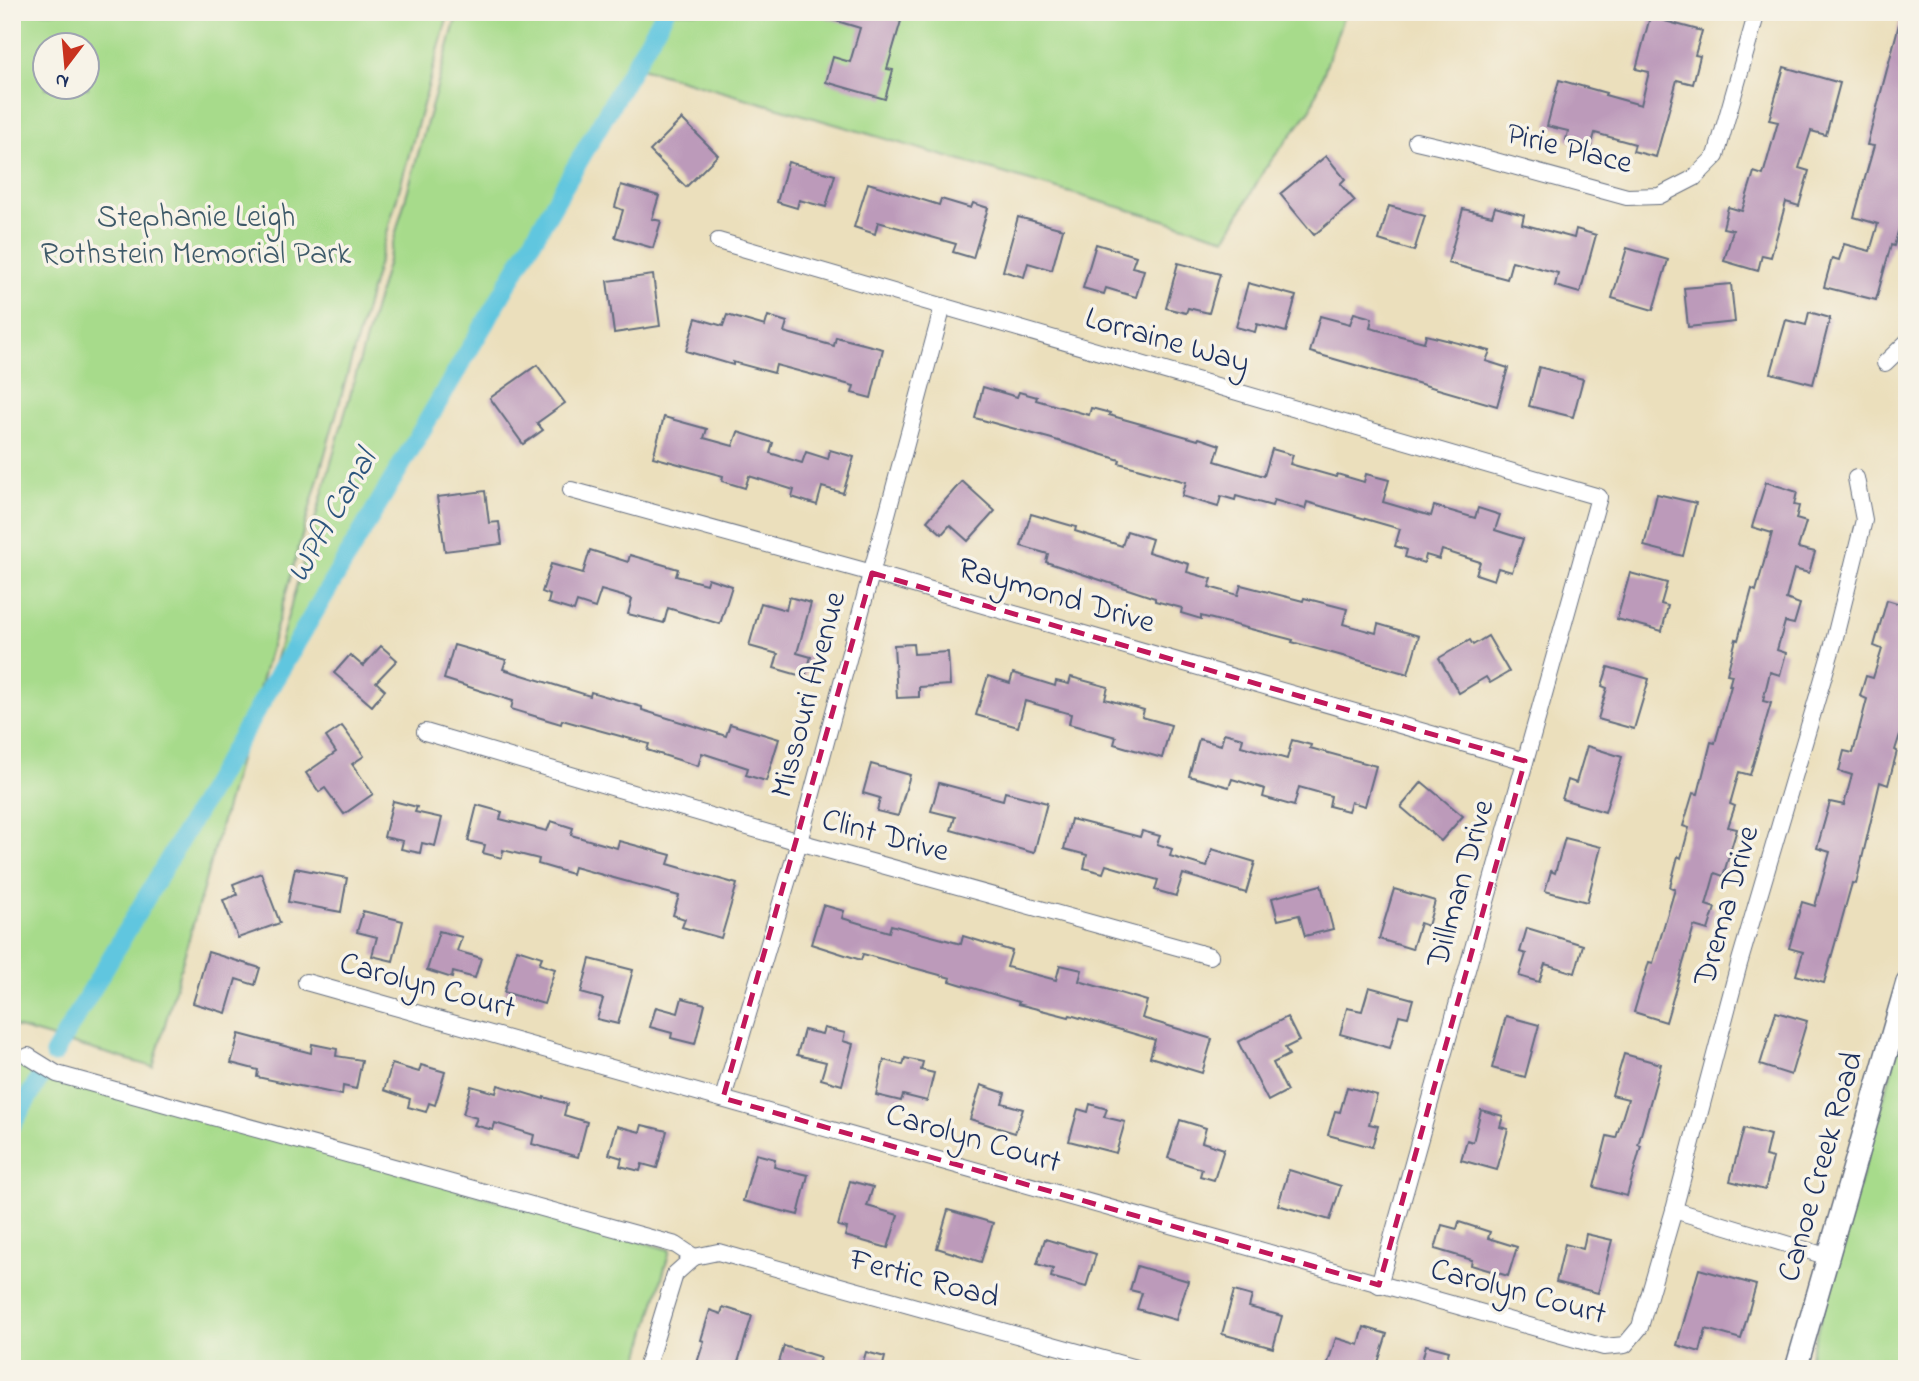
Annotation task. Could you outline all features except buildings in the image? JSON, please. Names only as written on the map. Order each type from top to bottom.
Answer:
[{"type":"main road","name":"Canoe Creek Road","points":[[1796,1369],[1907,982]]},
{"type":"street","name":"Pirie Place","points":[[1416,141],[1627,197],[1660,196],[1694,178],[1716,156],[1757,12]]},
{"type":"street","name":"Lorraine Way","points":[[718,241],[1599,497]]},
{"type":"street","name":"Missouri Avenue","points":[[723,1098],[799,842],[943,306]]},
{"type":"street","points":[[1885,363],[1907,342]]},
{"type":"street","name":"Drema Drive","points":[[1625,1345],[1640,1327],[1739,964],[1837,628],[1864,520],[1856,478]]},
{"type":"street","name":"Raymond Drive","points":[[571,490],[872,573],[1525,761]]},
{"type":"street","name":"Dillman Drive","points":[[1379,1285],[1599,497]]},
{"type":"street","name":"Clint Drive","points":[[425,732],[799,842],[1210,956]]},
{"type":"street","name":"Carolyn Court","points":[[306,982],[1604,1347],[1625,1345]]},
{"type":"street","points":[[28,1056],[57,1074],[676,1245],[694,1257],[675,1274],[646,1369]]},
{"type":"street","points":[[1674,1210],[1829,1257]]},
{"type":"street","name":"Fertic Road","points":[[694,1257],[718,1252],[1139,1369]]},
{"type":"highlighted area","points":[[872,573],[1525,761],[1379,1285],[723,1098]]},
{"type":"green space","name":"Stephanie Leigh Rothstein Memorial Park","points":[[12,12],[449,12],[153,1067],[12,1026]]},
{"type":"green space","points":[[458,12],[1345,12],[1311,109],[1264,170],[1226,238],[631,65],[271,676]]},
{"type":"green space","points":[[1907,1017],[1907,1369],[1806,1369]]},
{"type":"green space","points":[[12,1061],[670,1250],[636,1369],[12,1369]]},
{"type":"waterway","name":"WPA Canal","points":[[54,1054],[498,301],[665,12]]},
{"type":"waterway","name":"WPA Canal","points":[[12,1125],[39,1079]]}]
